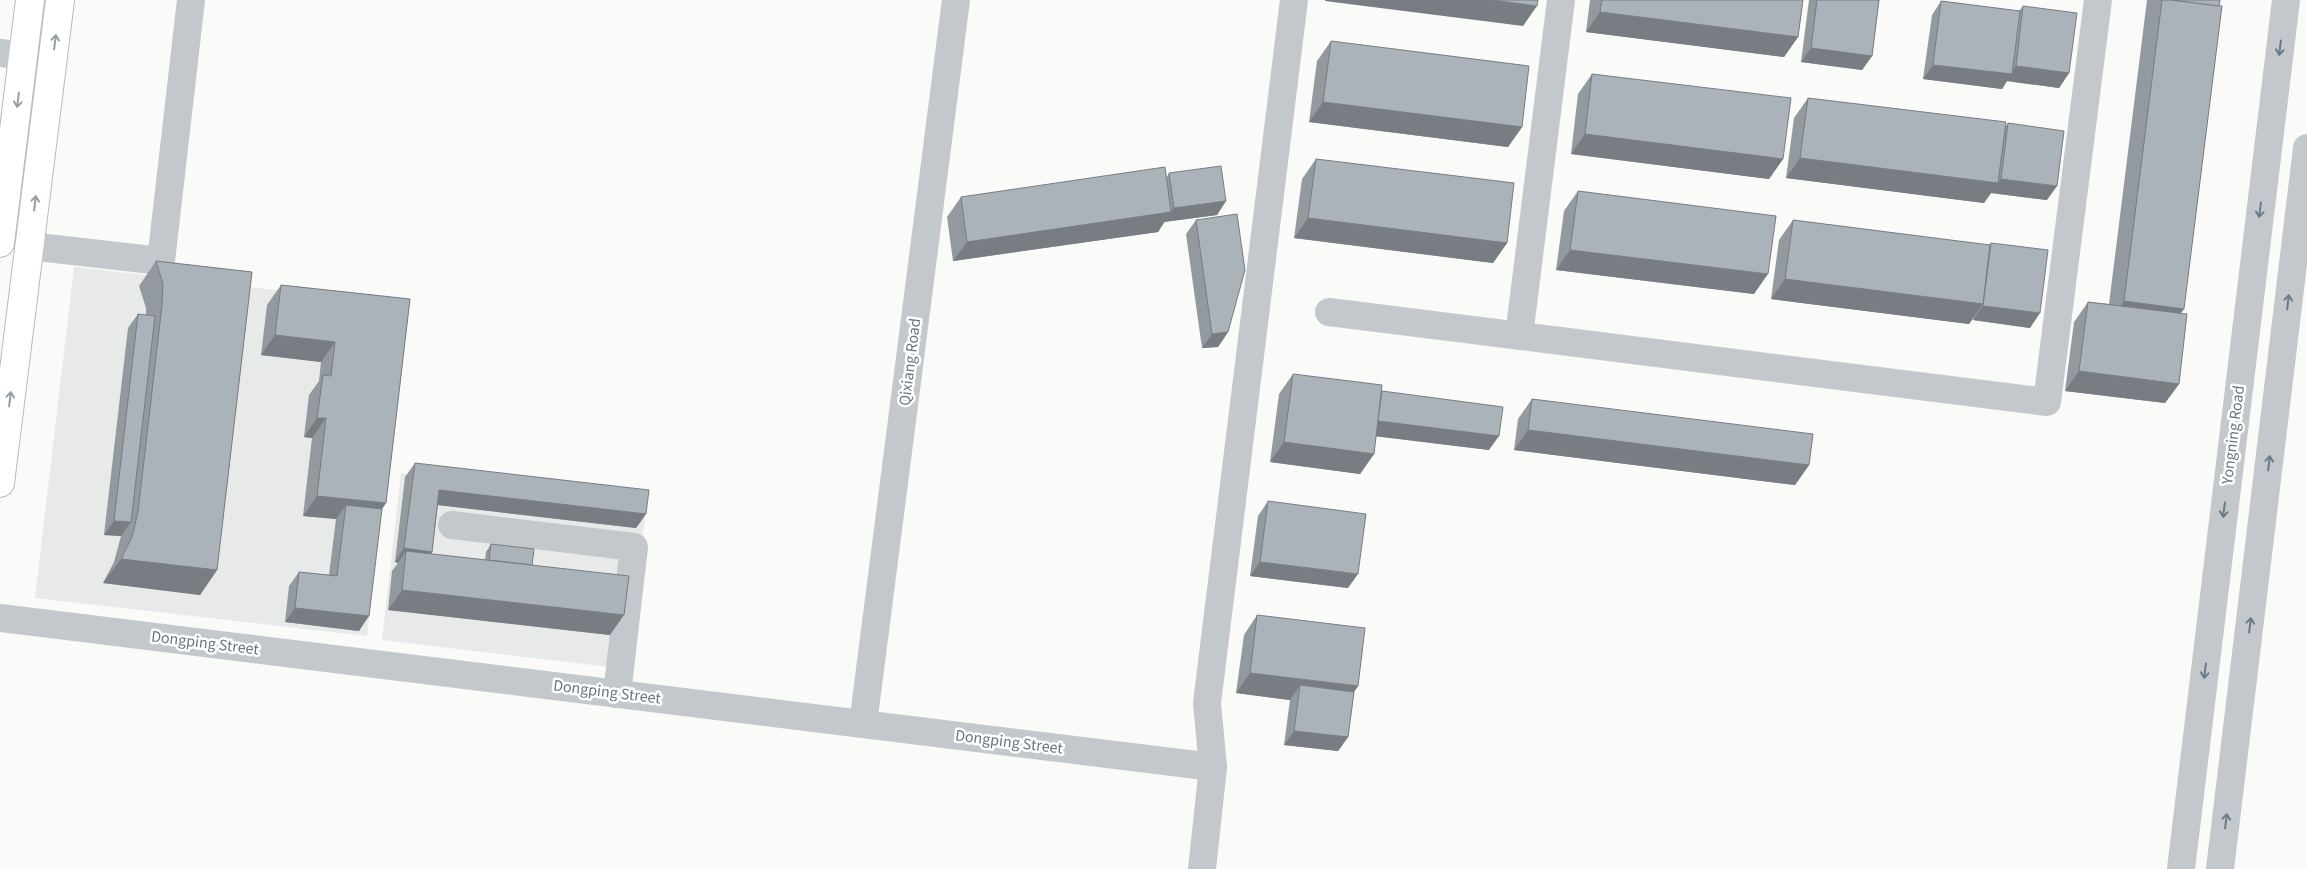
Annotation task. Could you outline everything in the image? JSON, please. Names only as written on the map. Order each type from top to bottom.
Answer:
[{"type":"main road","points":[[0,242],[12,55],[30,0]]},
{"type":"main road","points":[[0,482],[60,0]]},
{"type":"street","points":[[29,246],[161,260],[191,0]]},
{"type":"street","name":"Qixiang Road","points":[[863,724],[956,0]]},
{"type":"street","points":[[1202,869],[1214,767],[1207,703],[1294,0]]},
{"type":"street","points":[[1519,336],[1561,0]]},
{"type":"street","points":[[1329,312],[2047,402],[2098,0]]},
{"type":"street","name":"Yongning Road","points":[[2181,869],[2286,0]]},
{"type":"street","points":[[2220,869],[2307,148]]},
{"type":"street","points":[[452,525],[634,547],[617,694]]},
{"type":"street","name":"Dongping Street","points":[[0,618],[1214,767]]},
{"type":"shaded area","points":[[74,267],[406,305],[367,636],[35,598]]},
{"type":"shaded area","points":[[401,473],[647,501],[627,669],[382,640]]},
{"type":"building","points":[[1492,0],[1538,0],[1537,6]]},
{"type":"building","points":[[1602,0],[1803,0],[1798,37],[1600,12]]},
{"type":"building","points":[[1817,0],[1879,0],[1872,56],[1811,48]]},
{"type":"building","points":[[2162,0],[2222,6],[2184,309],[2124,301]]},
{"type":"building","points":[[2172,0],[2220,0],[2219,6]]},
{"type":"building","points":[[1941,1],[2020,11],[2012,74],[1933,65]]},
{"type":"building","points":[[2023,6],[2077,13],[2069,73],[2016,66]]},
{"type":"building","points":[[1331,41],[1529,66],[1522,127],[1323,102]]},
{"type":"building","points":[[1592,74],[1791,98],[1783,159],[1585,134]]},
{"type":"building","points":[[1808,98],[2006,122],[1998,183],[1800,158]]},
{"type":"building","points":[[2008,123],[2064,131],[2057,186],[2001,179]]},
{"type":"building","points":[[1316,159],[1514,183],[1507,243],[1308,218]]},
{"type":"building","points":[[1221,166],[1226,201],[1174,208],[1169,173]]},
{"type":"building","points":[[1165,167],[1171,212],[967,242],[961,197]]},
{"type":"building","points":[[1578,191],[1776,216],[1768,274],[1570,250]]},
{"type":"building","points":[[1237,214],[1245,270],[1228,332],[1212,334],[1196,220]]},
{"type":"building","points":[[1793,220],[1990,245],[1983,304],[1785,279]]},
{"type":"building","points":[[1991,243],[2048,250],[2040,313],[1983,306]]},
{"type":"building","points":[[156,261],[252,272],[217,570],[121,559],[132,537],[138,512],[162,305],[163,284]]},
{"type":"building","points":[[281,285],[410,299],[386,503],[317,496],[326,418],[317,418],[323,375],[331,376],[335,342],[275,335]]},
{"type":"building","points":[[2088,302],[2187,314],[2179,384],[2079,371]]},
{"type":"building","points":[[138,314],[155,316],[131,522],[114,521]]},
{"type":"building","points":[[1293,374],[1382,385],[1374,454],[1284,442]]},
{"type":"building","points":[[1382,391],[1503,407],[1499,436],[1378,421]]},
{"type":"building","points":[[1532,399],[1813,434],[1809,465],[1528,430]]},
{"type":"building","points":[[415,463],[649,490],[646,514],[439,490],[432,552],[404,548]]},
{"type":"building","points":[[1268,501],[1366,514],[1358,574],[1260,562]]},
{"type":"building","points":[[346,505],[382,509],[369,616],[295,608],[299,572],[337,576]]},
{"type":"building","points":[[491,544],[534,549],[532,565],[489,560]]},
{"type":"building","points":[[406,551],[629,576],[624,615],[402,590]]},
{"type":"building","points":[[1257,615],[1365,628],[1358,686],[1250,673]]},
{"type":"building","points":[[1300,685],[1354,692],[1348,737],[1294,731]]}]
